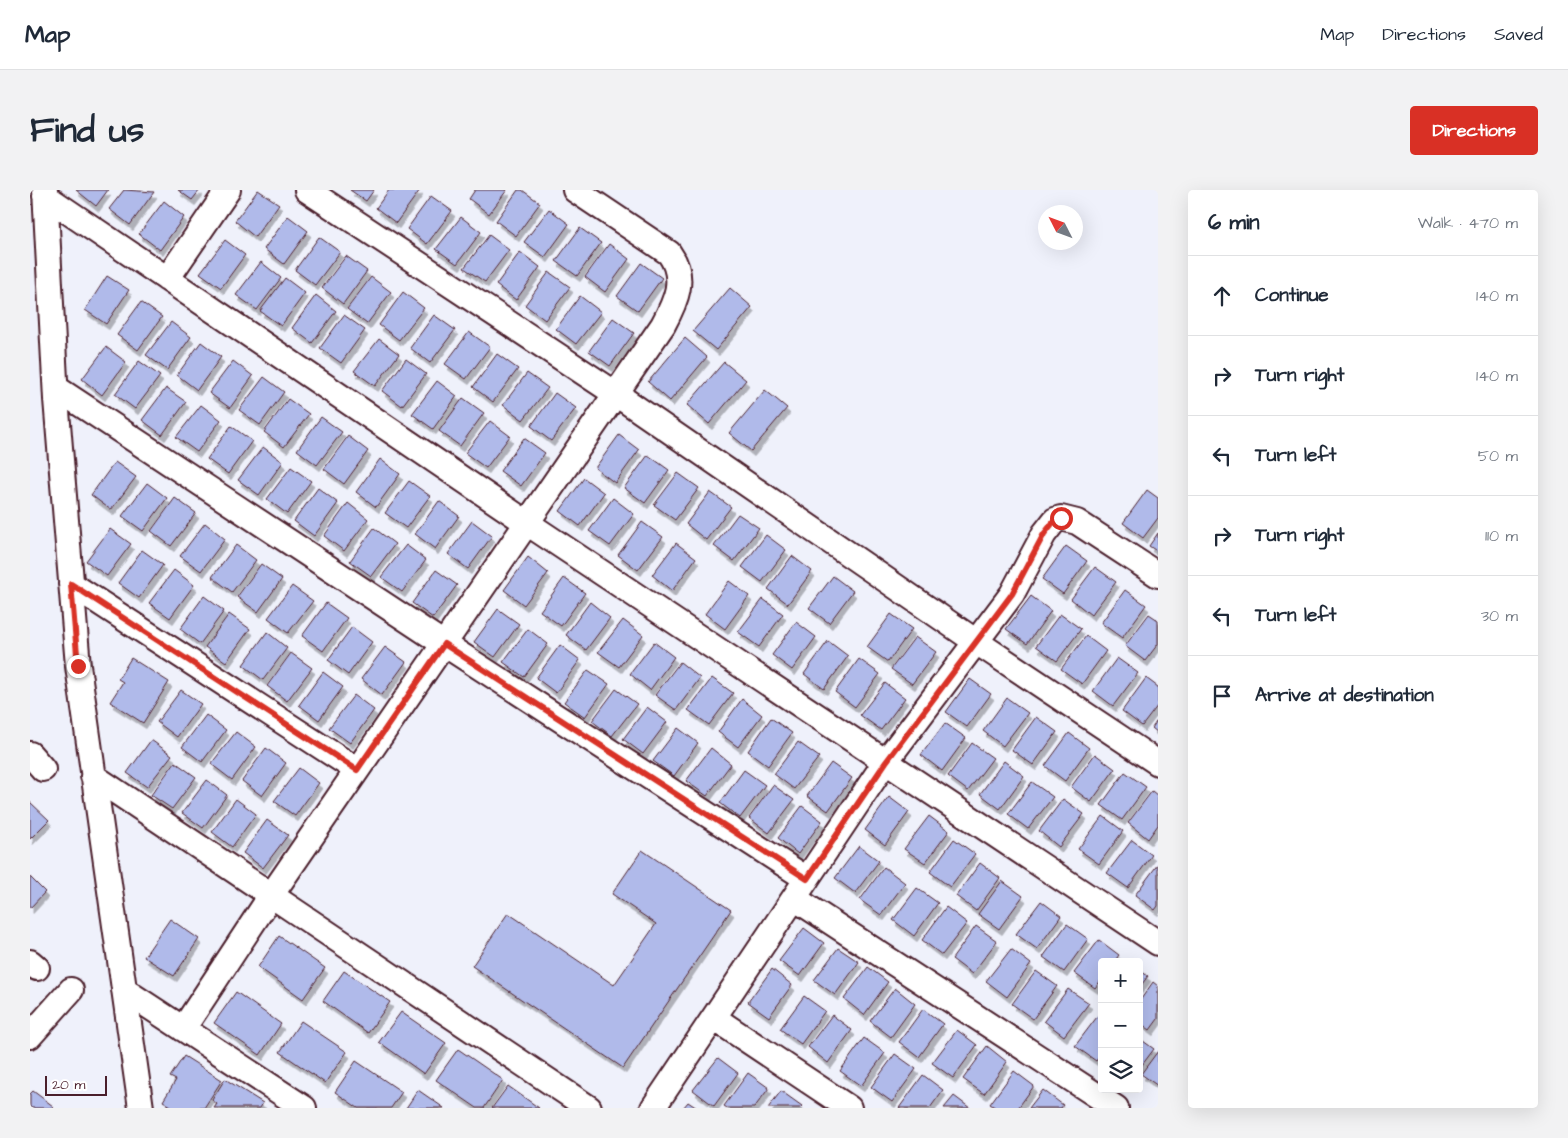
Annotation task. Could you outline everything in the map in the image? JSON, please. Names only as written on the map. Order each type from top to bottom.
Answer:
[{"type":"street","points":[[167,279],[228,190]]},
{"type":"street","points":[[308,190],[616,394],[1158,763]]},
{"type":"street","points":[[183,1029],[270,897],[663,325],[677,299],[680,278],[676,263],[669,253],[575,190]]},
{"type":"street","points":[[45,193],[167,279],[528,523],[1158,944]]},
{"type":"street","points":[[45,193],[56,388],[78,666],[141,1108]]},
{"type":"street","points":[[56,388],[444,644],[807,879]]},
{"type":"street","points":[[653,1108],[886,762],[975,640],[1012,594],[1044,534],[1055,520],[1061,518],[1077,522],[1158,575]]},
{"type":"street","points":[[71,584],[357,770]]},
{"type":"street","points":[[93,776],[270,897],[589,1108]]},
{"type":"street","points":[[794,898],[1116,1108]]},
{"type":"street","points":[[30,1036],[70,990]]},
{"type":"street","points":[[124,990],[304,1108]]},
{"type":"street","points":[[714,1018],[850,1108]]},
{"type":"building","points":[[76,190],[108,190],[96,206]]},
{"type":"building","points":[[124,190],[154,192],[130,225],[109,209]]},
{"type":"building","points":[[178,190],[200,190],[192,200]]},
{"type":"building","points":[[258,190],[279,204],[255,237],[235,221]]},
{"type":"building","points":[[350,190],[374,190],[366,201]]},
{"type":"building","points":[[389,190],[420,190],[396,223],[376,208]]},
{"type":"building","points":[[475,190],[507,190],[489,214],[469,199]]},
{"type":"building","points":[[518,190],[522,190],[540,203],[516,236],[496,221]]},
{"type":"building","points":[[431,196],[452,211],[427,244],[407,229]]},
{"type":"building","points":[[164,201],[184,217],[160,250],[139,234]]},
{"type":"building","points":[[549,209],[569,224],[545,257],[524,242]]},
{"type":"building","points":[[288,216],[308,231],[284,264],[264,249]]},
{"type":"building","points":[[461,217],[481,232],[457,264],[436,249]]},
{"type":"building","points":[[580,228],[601,243],[577,276],[556,261]]},
{"type":"building","points":[[489,235],[509,250],[485,282],[464,268]]},
{"type":"building","points":[[319,237],[340,252],[315,285],[295,270]]},
{"type":"building","points":[[225,240],[245,255],[221,288],[200,273]]},
{"type":"building","points":[[609,244],[629,259],[605,292],[585,277]]},
{"type":"building","points":[[520,252],[540,267],[516,300],[496,285]]},
{"type":"building","points":[[346,256],[367,271],[343,304],[322,288]]},
{"type":"building","points":[[261,262],[281,278],[257,310],[236,295]]},
{"type":"building","points":[[641,263],[662,278],[638,311],[617,296]]},
{"type":"building","points":[[549,272],[570,287],[545,320],[525,305]]},
{"type":"building","points":[[107,276],[129,290],[106,324],[85,310]]},
{"type":"building","points":[[371,277],[391,292],[367,324],[347,309]]},
{"type":"building","points":[[285,278],[305,293],[281,326],[260,311]]},
{"type":"building","points":[[730,288],[752,307],[716,350],[693,331]]},
{"type":"building","points":[[403,292],[424,308],[399,340],[379,325]]},
{"type":"building","points":[[316,295],[336,311],[312,343],[292,328]]},
{"type":"building","points":[[580,296],[601,312],[576,344],[556,329]]},
{"type":"building","points":[[141,302],[162,317],[138,350],[117,335]]},
{"type":"building","points":[[344,315],[365,330],[341,363],[320,348]]},
{"type":"building","points":[[434,315],[455,330],[430,363],[410,348]]},
{"type":"building","points":[[613,318],[634,333],[610,366],[589,351]]},
{"type":"building","points":[[171,322],[191,337],[167,370],[146,355]]},
{"type":"building","points":[[469,332],[490,347],[466,379],[445,364]]},
{"type":"building","points":[[685,338],[707,357],[670,401],[648,382]]},
{"type":"building","points":[[379,339],[399,354],[375,386],[354,371]]},
{"type":"building","points":[[201,342],[221,357],[197,390],[177,375]]},
{"type":"building","points":[[106,347],[126,362],[102,395],[82,379]]},
{"type":"building","points":[[497,354],[518,369],[493,402],[473,387]]},
{"type":"building","points":[[406,359],[426,374],[402,406],[382,391]]},
{"type":"building","points":[[139,361],[160,376],[135,409],[115,394]]},
{"type":"building","points":[[233,361],[253,376],[230,408],[209,393]]},
{"type":"building","points":[[724,362],[746,380],[709,424],[687,405]]},
{"type":"building","points":[[527,373],[548,388],[523,420],[503,405]]},
{"type":"building","points":[[264,377],[284,392],[260,425],[239,410]]},
{"type":"building","points":[[437,381],[457,396],[433,429],[412,414]]},
{"type":"building","points":[[166,388],[186,402],[162,435],[142,420]]},
{"type":"building","points":[[765,390],[787,408],[751,451],[729,433]]},
{"type":"building","points":[[555,393],[576,408],[551,441],[531,426]]},
{"type":"building","points":[[463,398],[484,413],[460,446],[439,431]]},
{"type":"building","points":[[288,399],[309,414],[284,447],[264,432]]},
{"type":"building","points":[[201,405],[221,420],[197,452],[176,437]]},
{"type":"building","points":[[321,417],[342,432],[317,465],[297,450]]},
{"type":"building","points":[[490,421],[510,436],[486,468],[465,453]]},
{"type":"building","points":[[231,426],[252,441],[228,474],[207,459]]},
{"type":"building","points":[[619,435],[639,450],[615,483],[595,468]]},
{"type":"building","points":[[348,436],[368,451],[344,484],[324,469]]},
{"type":"building","points":[[524,438],[545,453],[521,486],[500,471]]},
{"type":"building","points":[[263,447],[283,462],[259,495],[238,480]]},
{"type":"building","points":[[648,455],[669,470],[645,503],[624,488]]},
{"type":"building","points":[[380,459],[400,474],[376,507],[356,492]]},
{"type":"building","points":[[115,462],[136,477],[111,510],[91,495]]},
{"type":"building","points":[[291,467],[311,481],[287,514],[267,499]]},
{"type":"building","points":[[678,473],[699,488],[675,520],[654,505]]},
{"type":"building","points":[[584,478],[604,493],[580,526],[560,511]]},
{"type":"building","points":[[409,481],[430,496],[406,528],[385,513]]},
{"type":"building","points":[[147,483],[167,498],[143,531],[122,516]]},
{"type":"building","points":[[318,488],[338,503],[314,536],[294,521]]},
{"type":"building","points":[[1147,490],[1158,498],[1158,518],[1143,538],[1123,523]]},
{"type":"building","points":[[710,492],[731,507],[706,540],[686,524]]},
{"type":"building","points":[[175,498],[196,513],[171,546],[151,531]]},
{"type":"building","points":[[613,498],[634,514],[610,546],[589,531]]},
{"type":"building","points":[[439,501],[459,516],[435,549],[415,534]]},
{"type":"building","points":[[348,503],[368,519],[344,551],[324,536]]},
{"type":"building","points":[[738,514],[759,528],[734,561],[714,546]]},
{"type":"building","points":[[472,521],[492,536],[468,569],[448,554]]},
{"type":"building","points":[[642,522],[663,537],[638,570],[618,555]]},
{"type":"building","points":[[205,523],[225,539],[201,571],[180,556]]},
{"type":"building","points":[[374,528],[395,544],[371,576],[350,561]]},
{"type":"building","points":[[110,529],[131,544],[107,576],[86,561]]},
{"type":"building","points":[[1158,533],[1158,552],[1149,546]]},
{"type":"building","points":[[766,535],[786,550],[762,582],[742,567]]},
{"type":"building","points":[[676,543],[696,558],[672,591],[652,575]]},
{"type":"building","points":[[236,545],[256,560],[232,592],[212,577]]},
{"type":"building","points":[[406,545],[426,560],[402,592],[381,577]]},
{"type":"building","points":[[1066,546],[1087,561],[1063,594],[1042,579]]},
{"type":"building","points":[[142,550],[163,565],[139,598],[118,583]]},
{"type":"building","points":[[792,556],[812,571],[788,604],[768,589]]},
{"type":"building","points":[[528,557],[548,573],[524,605],[504,590]]},
{"type":"building","points":[[261,564],[282,579],[258,612],[237,597]]},
{"type":"building","points":[[1095,567],[1116,582],[1091,615],[1071,599]]},
{"type":"building","points":[[174,570],[194,585],[170,618],[149,603]]},
{"type":"building","points":[[436,570],[457,585],[433,618],[412,603]]},
{"type":"building","points":[[833,576],[853,591],[829,623],[809,608]]},
{"type":"building","points":[[564,578],[585,593],[561,626],[540,611]]},
{"type":"building","points":[[729,581],[749,596],[725,629],[705,614]]},
{"type":"building","points":[[292,586],[313,601],[288,633],[268,618]]},
{"type":"building","points":[[1125,590],[1146,605],[1122,638],[1101,623]]},
{"type":"building","points":[[204,596],[224,611],[200,644],[180,629]]},
{"type":"building","points":[[1031,596],[1051,611],[1027,644],[1006,629]]},
{"type":"building","points":[[763,599],[783,614],[759,647],[738,632]]},
{"type":"building","points":[[590,602],[610,618],[586,650],[566,635]]},
{"type":"building","points":[[326,603],[347,618],[323,651],[302,636]]},
{"type":"building","points":[[498,609],[519,624],[495,657],[474,642]]},
{"type":"building","points":[[229,614],[250,629],[226,662],[205,647]]},
{"type":"building","points":[[891,614],[912,629],[888,662],[867,647]]},
{"type":"building","points":[[1060,614],[1081,629],[1057,661],[1036,646]]},
{"type":"building","points":[[1149,614],[1158,620],[1158,644],[1145,661],[1125,646]]},
{"type":"building","points":[[623,620],[643,635],[619,667],[598,652]]},
{"type":"building","points":[[796,622],[816,637],[792,670],[772,655]]},
{"type":"building","points":[[352,627],[372,642],[348,675],[328,660]]},
{"type":"building","points":[[528,629],[548,644],[524,677],[503,662]]},
{"type":"building","points":[[267,632],[287,648],[263,680],[243,665]]},
{"type":"building","points":[[1086,636],[1106,651],[1082,684],[1061,669]]},
{"type":"building","points":[[915,637],[936,652],[912,684],[891,669]]},
{"type":"building","points":[[828,641],[848,656],[824,689],[804,674]]},
{"type":"building","points":[[654,642],[674,657],[650,690],[630,674]]},
{"type":"building","points":[[560,645],[580,660],[556,693],[536,678]]},
{"type":"building","points":[[385,647],[406,662],[382,695],[361,679]]},
{"type":"building","points":[[291,653],[312,668],[287,701],[267,686]]},
{"type":"building","points":[[131,658],[169,682],[143,723],[110,702],[123,682],[118,679]]},
{"type":"building","points":[[1117,658],[1138,673],[1113,706],[1093,691]]},
{"type":"building","points":[[859,659],[880,674],[855,707],[835,692]]},
{"type":"building","points":[[680,662],[700,678],[676,710],[655,695]]},
{"type":"building","points":[[588,670],[609,684],[585,717],[564,702]]},
{"type":"building","points":[[323,672],[343,687],[319,720],[299,705]]},
{"type":"building","points":[[712,678],[733,693],[709,725],[688,710]]},
{"type":"building","points":[[1146,678],[1158,687],[1158,705],[1142,726],[1122,711]]},
{"type":"building","points":[[970,679],[991,694],[967,727],[946,712]]},
{"type":"building","points":[[885,683],[905,698],[881,730],[860,715]]},
{"type":"building","points":[[616,689],[637,704],[612,736],[592,721]]},
{"type":"building","points":[[181,690],[201,704],[177,737],[157,722]]},
{"type":"building","points":[[354,695],[374,710],[350,743],[329,728]]},
{"type":"building","points":[[1007,698],[1028,713],[1003,746],[983,731]]},
{"type":"building","points":[[742,699],[762,715],[738,747],[718,732]]},
{"type":"building","points":[[647,707],[667,722],[643,754],[623,739]]},
{"type":"building","points":[[206,715],[226,730],[202,762],[182,747]]},
{"type":"building","points":[[1036,717],[1057,732],[1033,765],[1012,750]]},
{"type":"building","points":[[771,718],[792,733],[768,766],[748,751]]},
{"type":"building","points":[[1158,719],[1158,733],[1152,728]]},
{"type":"building","points":[[945,723],[966,738],[942,771],[921,755]]},
{"type":"building","points":[[678,728],[698,743],[674,776],[653,761]]},
{"type":"building","points":[[236,732],[256,747],[232,780],[211,764]]},
{"type":"building","points":[[1069,733],[1089,748],[1065,781],[1045,766]]},
{"type":"building","points":[[151,740],[172,755],[147,787],[127,773]]},
{"type":"building","points":[[798,742],[819,757],[794,789],[774,774]]},
{"type":"building","points":[[972,743],[993,758],[968,791],[948,776]]},
{"type":"building","points":[[266,748],[286,763],[262,796],[242,781]]},
{"type":"building","points":[[711,748],[731,764],[707,796],[686,781]]},
{"type":"building","points":[[1095,754],[1115,769],[1091,802],[1071,787]]},
{"type":"building","points":[[1004,761],[1024,776],[1000,809],[980,794]]},
{"type":"building","points":[[175,762],[196,777],[172,809],[151,795]]},
{"type":"building","points":[[831,763],[852,778],[828,811],[807,796]]},
{"type":"building","points":[[299,768],[319,783],[295,816],[274,801]]},
{"type":"building","points":[[744,770],[765,785],[740,818],[720,803]]},
{"type":"building","points":[[1125,772],[1146,787],[1122,820],[1101,805]]},
{"type":"building","points":[[207,780],[227,795],[203,828],[182,813]]},
{"type":"building","points":[[1032,782],[1053,797],[1028,829],[1008,814]]},
{"type":"building","points":[[773,785],[794,800],[769,833],[749,818]]},
{"type":"building","points":[[1152,791],[1158,796],[1158,825],[1148,839],[1128,823]]},
{"type":"building","points":[[889,797],[909,812],[885,845],[865,830]]},
{"type":"building","points":[[236,799],[256,814],[232,847],[212,832]]},
{"type":"building","points":[[1063,799],[1084,814],[1059,847],[1039,831]]},
{"type":"building","points":[[30,802],[49,820],[30,839]]},
{"type":"building","points":[[802,806],[822,821],[798,854],[778,838]]},
{"type":"building","points":[[929,816],[949,831],[925,863],[904,849]]},
{"type":"building","points":[[1103,816],[1123,831],[1099,864],[1078,849]]},
{"type":"building","points":[[267,820],[288,835],[263,868],[243,853]]},
{"type":"building","points":[[954,839],[975,854],[950,887],[930,872]]},
{"type":"building","points":[[1132,840],[1152,855],[1128,888],[1107,873]]},
{"type":"building","points":[[859,846],[879,861],[855,893],[835,878]]},
{"type":"building","points":[[642,850],[731,910],[623,1068],[472,966],[508,913],[614,985],[656,924],[612,894]]},
{"type":"building","points":[[980,863],[1000,878],[976,911],[956,896]]},
{"type":"building","points":[[1158,864],[1158,906],[1155,910],[1135,895]]},
{"type":"building","points":[[884,867],[905,883],[881,915],[860,900]]},
{"type":"building","points":[[30,877],[45,892],[30,908]]},
{"type":"building","points":[[1002,881],[1023,896],[999,929],[978,914]]},
{"type":"building","points":[[917,888],[938,903],[914,936],[893,920]]},
{"type":"building","points":[[1041,901],[1061,916],[1037,949],[1016,934]]},
{"type":"building","points":[[946,907],[967,923],[942,955],[922,940]]},
{"type":"building","points":[[170,919],[199,939],[174,976],[144,957]]},
{"type":"building","points":[[1067,924],[1088,939],[1064,972],[1043,957]]},
{"type":"building","points":[[976,926],[997,941],[972,974],[952,959]]},
{"type":"building","points":[[804,928],[824,943],[800,976],[779,961]]},
{"type":"building","points":[[279,936],[325,968],[303,999],[258,967]]},
{"type":"building","points":[[1099,940],[1119,955],[1117,958],[1098,958],[1098,984],[1095,988],[1074,973]]},
{"type":"building","points":[[838,948],[859,962],[835,995],[814,980]]},
{"type":"building","points":[[1011,949],[1031,964],[1007,997],[986,981]]},
{"type":"building","points":[[868,967],[888,982],[864,1015],[844,999]]},
{"type":"building","points":[[772,969],[792,985],[769,1017],[748,1002]]},
{"type":"building","points":[[344,971],[390,1002],[368,1033],[323,1001]]},
{"type":"building","points":[[1036,971],[1057,986],[1033,1019],[1012,1004]]},
{"type":"building","points":[[1143,973],[1148,976],[1143,983]]},
{"type":"building","points":[[1153,982],[1158,986],[1158,1019],[1150,1030],[1143,1025],[1143,996]]},
{"type":"building","points":[[895,988],[915,1004],[891,1037],[870,1021]]},
{"type":"building","points":[[1068,989],[1089,1003],[1064,1036],[1044,1021]]},
{"type":"building","points":[[236,992],[281,1024],[260,1055],[214,1023]]},
{"type":"building","points":[[804,996],[825,1011],[801,1044],[780,1029]]},
{"type":"building","points":[[923,1009],[943,1024],[919,1057],[899,1042]]},
{"type":"building","points":[[401,1012],[446,1043],[424,1074],[379,1042]]},
{"type":"building","points":[[832,1015],[852,1030],[828,1063],[808,1047]]},
{"type":"building","points":[[1098,1016],[1098,1058],[1096,1061],[1075,1046]]},
{"type":"building","points":[[301,1021],[347,1052],[325,1083],[280,1052]]},
{"type":"building","points":[[957,1030],[977,1045],[953,1078],[932,1063]]},
{"type":"building","points":[[864,1038],[885,1053],[861,1086],[840,1071]]},
{"type":"building","points":[[1143,1041],[1154,1049],[1143,1064]]},
{"type":"building","points":[[987,1046],[1007,1062],[984,1094],[963,1079]]},
{"type":"building","points":[[458,1049],[503,1080],[484,1108],[477,1108],[436,1080]]},
{"type":"building","points":[[1158,1051],[1158,1086],[1143,1075],[1143,1071]]},
{"type":"building","points":[[895,1054],[916,1069],[892,1102],[871,1087]]},
{"type":"building","points":[[184,1056],[222,1080],[204,1108],[174,1108],[163,1101],[176,1080],[170,1077]]},
{"type":"building","points":[[718,1058],[738,1073],[714,1106],[693,1090]]},
{"type":"building","points":[[356,1061],[402,1092],[391,1108],[358,1108],[335,1092]]},
{"type":"building","points":[[1014,1071],[1034,1086],[1018,1108],[996,1108],[990,1104]]},
{"type":"building","points":[[748,1073],[769,1088],[754,1108],[727,1108],[724,1106]]},
{"type":"building","points":[[923,1075],[943,1090],[930,1108],[899,1108]]},
{"type":"building","points":[[225,1079],[263,1103],[260,1108],[214,1108],[217,1104],[212,1100]]},
{"type":"building","points":[[508,1086],[539,1108],[492,1108]]},
{"type":"building","points":[[418,1090],[444,1108],[406,1108]]},
{"type":"building","points":[[1043,1090],[1063,1105],[1061,1108],[1029,1108]]},
{"type":"building","points":[[33,1091],[53,1106],[51,1108],[30,1108],[30,1094]]},
{"type":"building","points":[[781,1091],[802,1106],[800,1108],[768,1108]]},
{"type":"building","points":[[954,1096],[970,1108],[944,1108]]},
{"type":"building","points":[[688,1102],[697,1108],[683,1108]]},
{"type":"route","points":[[78,666],[71,584],[357,770],[444,644],[807,879],[886,762],[975,640],[1012,594],[1044,534],[1055,520],[1061,518]]}]
